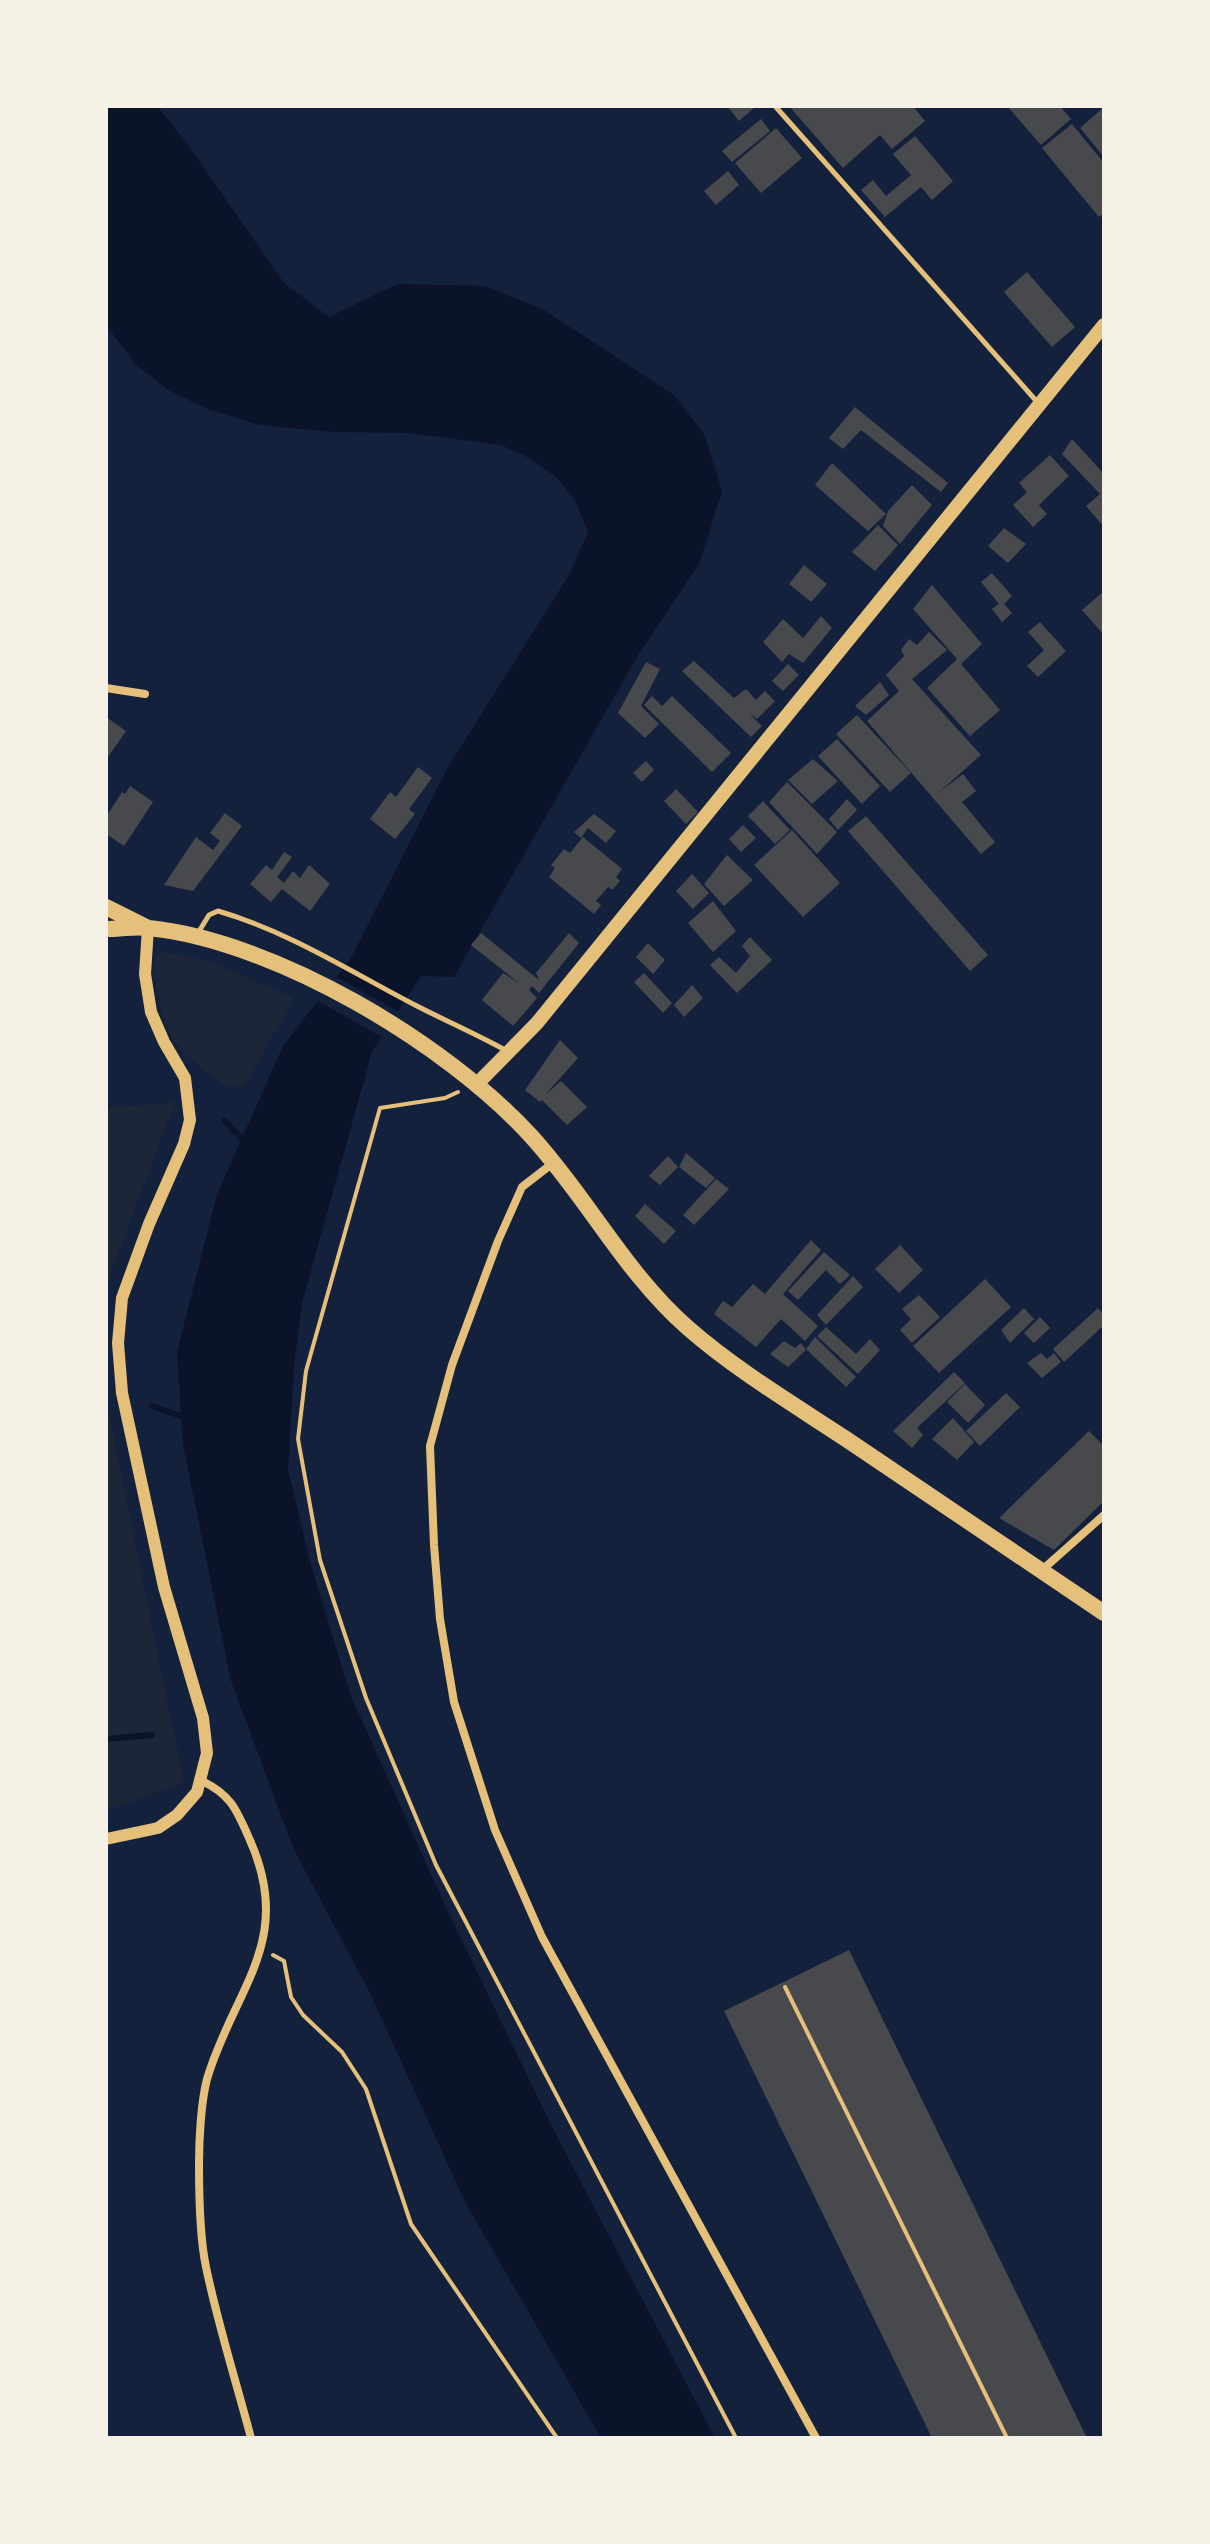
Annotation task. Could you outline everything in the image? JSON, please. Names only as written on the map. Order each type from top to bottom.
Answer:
[{"type":"main road","points":[[476,1085],[547,1011],[1104,325]]},
{"type":"main road","points":[[106,907],[148,928]]},
{"type":"main road","points":[[106,929],[148,928],[196,937],[274,963],[325,985],[441,1057],[532,1136],[653,1294],[689,1329],[759,1381],[1104,1613]]},
{"type":"street","points":[[106,688],[145,694]]},
{"type":"street","points":[[106,1839],[158,1828],[177,1815],[197,1792],[207,1753],[203,1718],[164,1587],[122,1393],[118,1343],[122,1298],[149,1224],[184,1144],[190,1120],[185,1078],[151,1012],[145,974],[148,928]]},
{"type":"street","points":[[553,1163],[522,1187],[498,1241],[452,1365],[430,1446],[439,1604],[454,1702],[495,1830],[542,1937],[816,2438]]},
{"type":"street","points":[[1042,1571],[1104,1515]]},
{"type":"street","points":[[200,1780],[218,1789],[234,1805],[257,1854],[266,1892],[265,1929],[257,1964],[206,2082],[199,2162],[205,2264],[251,2438]]},
{"type":"lane","points":[[775,106],[1040,405]]},
{"type":"lane","points":[[196,937],[209,915],[218,911],[245,919],[332,958],[417,1006],[509,1052]]},
{"type":"path","points":[[261,1947],[284,1961],[291,1997],[303,2015],[342,2052],[366,2089],[411,2224],[557,2438]]},
{"type":"path","points":[[785,1987],[1007,2438]]},
{"type":"shaded area","points":[[106,106],[157,106],[184,139],[284,283],[329,317],[397,284],[485,286],[544,310],[674,395],[704,434],[722,491],[700,562],[640,652],[454,977],[421,976],[372,1052],[302,1303],[294,1366],[288,1470],[311,1565],[350,1694],[443,1901],[551,2125],[715,2438],[601,2438],[465,2202],[369,1991],[294,1850],[231,1681],[183,1445],[177,1352],[217,1194],[283,1046],[351,958],[448,767],[569,575],[588,532],[575,500],[556,477],[531,459],[501,445],[407,433],[332,432],[259,425],[207,409],[168,390],[136,365],[106,325]]},
{"type":"shaded area","points":[[160,951],[212,962],[293,998],[245,1083],[232,1087],[217,1080],[189,1057],[170,1035],[162,1016],[156,985],[155,955]]},
{"type":"shaded area","points":[[175,1102],[106,1286],[106,1108]]},
{"type":"shaded area","points":[[106,1400],[184,1782],[106,1811]]},
{"type":"pier","points":[[333,975],[401,1013],[385,1039],[316,1000]]},
{"type":"building","points":[[727,106],[756,106],[739,121]]},
{"type":"building","points":[[789,106],[913,106],[925,121],[892,149],[880,135],[843,168]]},
{"type":"building","points":[[1007,106],[1060,106],[1071,119],[1041,145]]},
{"type":"building","points":[[1104,107],[1104,157],[1080,128]]},
{"type":"building","points":[[761,119],[770,131],[732,162],[722,151]]},
{"type":"building","points":[[1072,124],[1104,163],[1104,213],[1099,217],[1042,148]]},
{"type":"building","points":[[776,128],[802,158],[761,193],[735,163]]},
{"type":"building","points":[[915,136],[953,181],[932,200],[921,187],[885,217],[861,190],[873,180],[886,196],[911,175],[893,154]]},
{"type":"building","points":[[728,171],[739,185],[716,205],[704,191]]},
{"type":"building","points":[[1027,272],[1075,327],[1052,347],[1004,292]]},
{"type":"building","points":[[855,407],[948,483],[941,492],[861,430],[843,449],[829,438]]},
{"type":"building","points":[[1072,439],[1104,474],[1104,527],[1086,506],[1100,494],[1062,454]]},
{"type":"building","points":[[1050,455],[1069,476],[1039,505],[1047,514],[1033,527],[1013,505],[1027,492],[1019,483]]},
{"type":"building","points":[[832,463],[886,514],[868,531],[815,485]]},
{"type":"building","points":[[912,485],[932,505],[900,544],[883,526],[888,511]]},
{"type":"building","points":[[878,525],[898,545],[875,571],[852,552]]},
{"type":"building","points":[[1004,528],[1026,544],[1008,563],[988,546]]},
{"type":"building","points":[[804,565],[827,584],[811,602],[789,584]]},
{"type":"building","points":[[992,573],[1012,596],[1004,604],[1012,613],[1002,622],[992,609],[999,604],[981,582]]},
{"type":"building","points":[[932,585],[982,644],[961,664],[1000,710],[970,736],[927,688],[957,659],[913,609]]},
{"type":"building","points":[[1104,591],[1104,635],[1082,610]]},
{"type":"building","points":[[821,616],[832,628],[803,663],[789,654],[782,662],[763,642],[783,619],[803,638]]},
{"type":"building","points":[[1040,622],[1066,651],[1038,677],[1027,666],[1044,650],[1028,632]]},
{"type":"building","points":[[929,632],[947,650],[912,679],[981,755],[938,793],[963,774],[976,791],[962,802],[995,842],[981,854],[867,721],[899,691],[886,675],[904,656],[901,650],[909,639],[917,645]]},
{"type":"building","points":[[694,661],[734,698],[746,689],[756,700],[765,691],[775,701],[757,719],[749,713],[762,726],[751,737],[682,671]]},
{"type":"building","points":[[646,662],[660,669],[641,706],[659,724],[645,738],[618,713]]},
{"type":"building","points":[[788,664],[799,675],[783,691],[772,681]]},
{"type":"building","points":[[880,682],[889,695],[866,715],[855,706]]},
{"type":"building","points":[[652,696],[662,706],[672,696],[731,753],[712,772],[644,705]]},
{"type":"building","points":[[857,715],[911,773],[890,792],[836,734]]},
{"type":"building","points":[[106,717],[126,731],[106,760]]},
{"type":"building","points":[[837,739],[880,786],[862,804],[818,756]]},
{"type":"building","points":[[813,759],[838,781],[812,804],[788,780]]},
{"type":"building","points":[[646,761],[654,770],[642,782],[633,773]]},
{"type":"building","points":[[418,767],[432,778],[409,809],[415,814],[395,839],[370,819],[390,792],[396,797]]},
{"type":"building","points":[[787,782],[837,832],[817,854],[769,802]]},
{"type":"building","points":[[130,786],[153,802],[124,846],[106,834],[106,817],[122,792],[125,794]]},
{"type":"building","points":[[676,789],[698,812],[686,824],[664,801]]},
{"type":"building","points":[[847,799],[857,810],[838,830],[829,819]]},
{"type":"building","points":[[763,801],[790,830],[775,844],[748,816]]},
{"type":"building","points":[[225,813],[242,826],[193,891],[164,885],[196,837],[213,850],[220,841],[210,833]]},
{"type":"building","points":[[594,814],[616,831],[606,843],[588,828],[581,838],[574,832]]},
{"type":"building","points":[[866,816],[988,955],[970,971],[848,831]]},
{"type":"building","points":[[743,825],[756,838],[741,852],[729,839]]},
{"type":"building","points":[[792,830],[840,883],[803,917],[754,865]]},
{"type":"building","points":[[583,837],[622,869],[616,877],[620,881],[612,890],[608,887],[596,901],[601,905],[594,914],[549,877],[555,868],[551,865],[564,849],[570,853]]},
{"type":"building","points":[[284,852],[292,857],[277,877],[284,883],[293,871],[300,878],[309,865],[330,884],[310,911],[282,889],[271,902],[250,884],[266,865],[272,870]]},
{"type":"building","points":[[727,855],[753,880],[724,906],[704,884]]},
{"type":"building","points":[[692,874],[709,893],[693,909],[676,891]]},
{"type":"building","points":[[713,901],[736,931],[713,952],[688,923]]},
{"type":"building","points":[[481,933],[539,980],[536,973],[569,933],[579,943],[539,993],[532,986],[529,990],[537,998],[513,1026],[482,1000],[503,973],[520,984],[471,945]]},
{"type":"building","points":[[750,937],[772,960],[737,993],[710,965],[719,957],[736,973],[750,956],[742,946]]},
{"type":"building","points":[[648,943],[665,960],[653,974],[636,957]]},
{"type":"building","points":[[644,973],[672,1003],[663,1013],[634,982]]},
{"type":"building","points":[[692,985],[703,998],[684,1017],[674,1005]]},
{"type":"building","points":[[560,1040],[578,1058],[545,1095],[561,1081],[587,1107],[567,1125],[542,1100],[540,1102],[525,1090]]},
{"type":"building","points":[[686,1153],[715,1178],[706,1188],[679,1167]]},
{"type":"building","points":[[668,1156],[678,1167],[660,1185],[649,1176]]},
{"type":"building","points":[[716,1179],[729,1189],[694,1225],[683,1215]]},
{"type":"building","points":[[645,1204],[676,1231],[664,1244],[635,1216]]},
{"type":"building","points":[[811,1240],[821,1250],[783,1294],[818,1326],[805,1341],[781,1319],[756,1347],[714,1314],[723,1301],[732,1307],[753,1284],[765,1294]]},
{"type":"building","points":[[900,1245],[923,1270],[899,1293],[875,1269]]},
{"type":"building","points":[[824,1252],[850,1275],[840,1284],[826,1270],[798,1300],[788,1291]]},
{"type":"building","points":[[853,1276],[863,1287],[826,1325],[817,1315]]},
{"type":"building","points":[[985,1279],[1011,1307],[939,1373],[913,1346]]},
{"type":"building","points":[[919,1295],[940,1317],[912,1343],[900,1330],[911,1319],[902,1309]]},
{"type":"building","points":[[1024,1308],[1034,1319],[1010,1343],[1001,1330]]},
{"type":"building","points":[[1098,1308],[1104,1315],[1104,1325],[1064,1362],[1053,1349]]},
{"type":"building","points":[[1040,1317],[1050,1328],[1034,1343],[1024,1333]]},
{"type":"building","points":[[826,1327],[856,1354],[870,1339],[880,1350],[858,1374],[817,1336]]},
{"type":"building","points":[[815,1337],[856,1377],[846,1387],[806,1349]]},
{"type":"building","points":[[784,1341],[795,1348],[801,1343],[806,1350],[788,1367],[770,1354]]},
{"type":"building","points":[[1041,1353],[1047,1359],[1054,1353],[1061,1362],[1042,1378],[1027,1363]]},
{"type":"building","points":[[954,1372],[965,1383],[917,1428],[923,1435],[912,1448],[893,1431]]},
{"type":"building","points":[[965,1384],[985,1405],[968,1423],[947,1402]]},
{"type":"building","points":[[1006,1393],[1020,1407],[980,1446],[966,1431]]},
{"type":"building","points":[[953,1418],[974,1442],[957,1460],[932,1439]]},
{"type":"building","points":[[1089,1431],[1104,1446],[1104,1501],[1054,1550],[999,1518]]},
{"type":"building","points":[[849,1950],[1087,2438],[932,2438],[724,2011]]},
{"type":"waterway","points":[[224,1120],[246,1143]]},
{"type":"waterway","points":[[152,1406],[186,1418]]},
{"type":"waterway","points":[[106,1739],[152,1735]]}]
